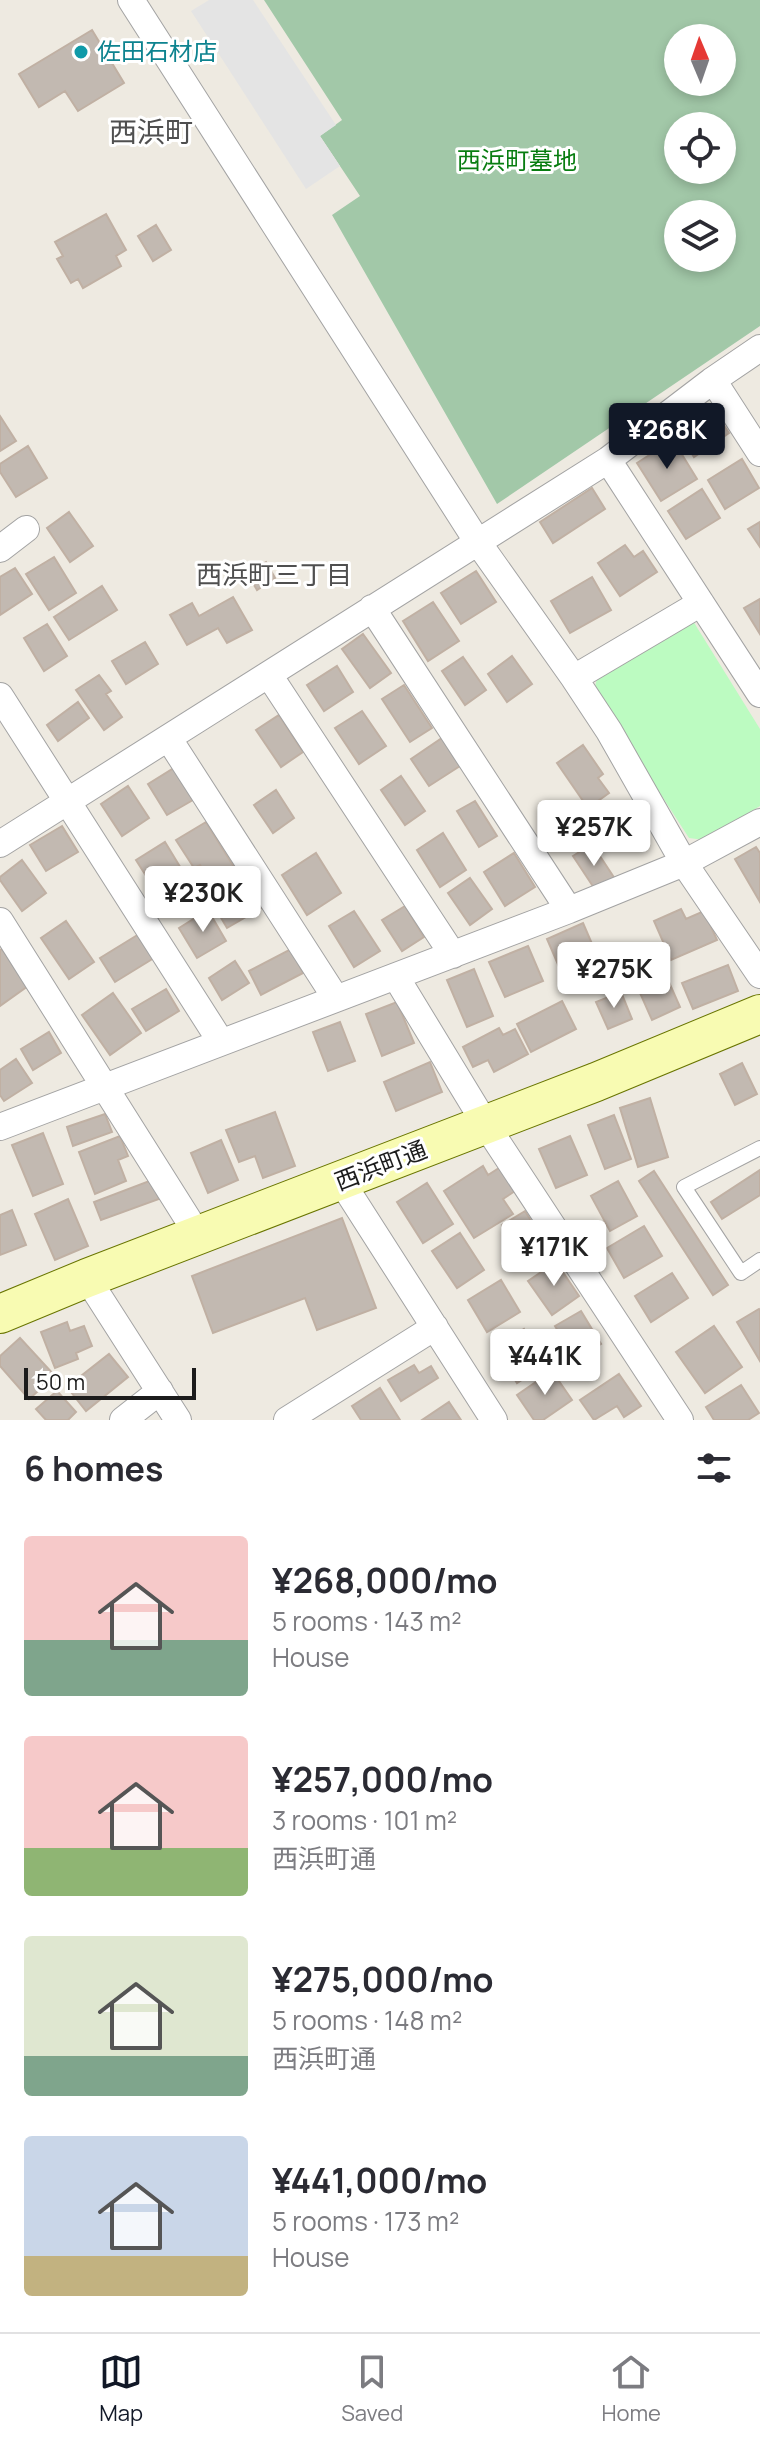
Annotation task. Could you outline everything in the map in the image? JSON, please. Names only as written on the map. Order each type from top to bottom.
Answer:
[{"type":"street","points":[[131,0],[477,541],[609,731],[684,863],[760,975]]},
{"type":"street","points":[[0,844],[608,460],[760,348]]},
{"type":"street","points":[[713,380],[760,453]]},
{"type":"street","points":[[608,460],[760,694]]},
{"type":"street","points":[[0,549],[26,529]]},
{"type":"street","points":[[574,678],[701,603]]},
{"type":"street","points":[[372,608],[569,910]]},
{"type":"street","points":[[269,675],[453,955]]},
{"type":"street","points":[[0,696],[221,1042]]},
{"type":"street","points":[[169,739],[335,997]]},
{"type":"street","points":[[0,1127],[569,910],[684,863],[760,822]]},
{"type":"street","points":[[0,921],[198,1235]]},
{"type":"street","points":[[396,977],[486,1125],[680,1420]]},
{"type":"street","name":"西浜町通","points":[[0,1314],[717,1034],[760,1014]]},
{"type":"street","points":[[341,1181],[494,1420]]},
{"type":"street","points":[[87,1278],[178,1420]]},
{"type":"street","points":[[287,1420],[435,1327]]},
{"type":"street","points":[[123,1420],[160,1391]]},
{"type":"lane","points":[[758,1265],[741,1273],[684,1187],[760,1148]]},
{"type":"green space","name":"西浜町墓地","points":[[264,0],[760,0],[760,326],[497,504],[332,215],[360,196],[320,136],[342,120]]},
{"type":"green space","points":[[693,621],[760,729],[760,806],[704,840],[689,838],[594,691],[599,670]]},
{"type":"shaded area","points":[[209,0],[253,0],[336,125],[320,136],[340,166],[306,189],[191,11]]},
{"type":"building","name":"佐田石材店","points":[[92,30],[124,83],[78,111],[65,91],[39,107],[19,74]]},
{"type":"building","points":[[106,214],[126,250],[116,256],[121,266],[83,288],[78,279],[71,283],[57,259],[63,256],[55,242]]},
{"type":"building","points":[[156,225],[171,250],[153,261],[138,236]]},
{"type":"building","points":[[710,405],[729,433],[694,457],[676,429]]},
{"type":"building","points":[[0,416],[16,441],[0,451]]},
{"type":"building","points":[[673,440],[697,479],[661,501],[637,463]]},
{"type":"building","points":[[28,446],[47,478],[16,497],[0,472],[0,464]]},
{"type":"building","points":[[742,459],[759,488],[725,509],[708,480]]},
{"type":"building","points":[[592,488],[605,509],[553,543],[540,522]]},
{"type":"building","points":[[702,489],[720,518],[686,539],[668,511]]},
{"type":"building","points":[[69,512],[93,546],[70,562],[47,528]]},
{"type":"building","points":[[760,522],[760,547],[748,529]]},
{"type":"building","points":[[625,545],[634,557],[643,551],[657,572],[620,596],[598,563]]},
{"type":"building","points":[[54,557],[76,593],[49,610],[26,574]]},
{"type":"building","points":[[266,562],[275,578],[257,590],[247,573]]},
{"type":"building","points":[[15,568],[32,594],[0,615],[0,577]]},
{"type":"building","points":[[476,571],[496,602],[461,624],[441,593]]},
{"type":"building","points":[[592,577],[611,610],[570,633],[551,601]]},
{"type":"building","points":[[102,586],[117,610],[69,640],[54,617]]},
{"type":"building","points":[[233,597],[252,630],[227,643],[218,628],[187,645],[170,615],[192,603],[199,616]]},
{"type":"building","points":[[760,599],[760,634],[744,608]]},
{"type":"building","points":[[433,602],[459,641],[428,661],[403,621]]},
{"type":"building","points":[[47,624],[67,656],[44,671],[24,638]]},
{"type":"building","points":[[363,634],[391,673],[370,688],[342,649]]},
{"type":"building","points":[[145,642],[158,664],[126,684],[112,661]]},
{"type":"building","points":[[512,656],[532,684],[507,702],[488,674]]},
{"type":"building","points":[[463,657],[486,690],[465,705],[442,671]]},
{"type":"building","points":[[337,666],[353,692],[324,711],[307,685]]},
{"type":"building","points":[[99,675],[111,691],[106,694],[122,717],[104,730],[76,690]]},
{"type":"building","points":[[404,685],[432,728],[410,742],[382,699]]},
{"type":"building","points":[[78,702],[89,718],[58,741],[47,725]]},
{"type":"building","points":[[362,711],[386,746],[359,764],[335,728]]},
{"type":"building","points":[[279,715],[303,752],[281,767],[256,730]]},
{"type":"building","points":[[442,738],[460,766],[429,786],[411,759]]},
{"type":"building","points":[[583,745],[603,774],[598,778],[609,793],[588,808],[557,763]]},
{"type":"building","points":[[174,768],[193,800],[167,815],[148,784]]},
{"type":"building","points":[[401,776],[425,811],[405,825],[381,790]]},
{"type":"building","points":[[128,786],[149,818],[122,836],[101,804]]},
{"type":"building","points":[[276,790],[294,818],[273,833],[254,805]]},
{"type":"building","points":[[475,801],[497,836],[479,847],[457,811]]},
{"type":"building","points":[[621,803],[636,827],[604,848],[588,824]]},
{"type":"building","points":[[206,822],[234,867],[210,881],[200,865],[194,868],[176,840]]},
{"type":"building","points":[[62,826],[78,852],[46,871],[30,845]]},
{"type":"building","points":[[443,833],[466,870],[440,887],[417,850]]},
{"type":"building","points":[[165,842],[185,875],[157,893],[136,860]]},
{"type":"building","points":[[592,844],[615,879],[596,891],[573,856]]},
{"type":"building","points":[[756,847],[760,853],[760,902],[735,859]]},
{"type":"building","points":[[316,853],[341,893],[307,915],[282,875]]},
{"type":"building","points":[[514,853],[535,887],[505,906],[484,872]]},
{"type":"building","points":[[22,860],[46,893],[22,911],[0,877]]},
{"type":"building","points":[[470,878],[492,909],[470,925],[448,893]]},
{"type":"building","points":[[248,883],[263,907],[227,928],[213,904]]},
{"type":"building","points":[[405,906],[424,937],[402,951],[382,920]]},
{"type":"building","points":[[681,909],[686,919],[704,911],[717,940],[671,960],[654,921]]},
{"type":"building","points":[[208,910],[226,941],[197,958],[179,928]]},
{"type":"building","points":[[354,911],[380,951],[354,967],[329,926]]},
{"type":"building","points":[[66,921],[94,962],[69,979],[41,938]]},
{"type":"building","points":[[583,923],[605,974],[569,990],[547,939]]},
{"type":"building","points":[[139,934],[154,958],[115,982],[100,958]]},
{"type":"building","points":[[528,946],[543,981],[505,997],[489,962]]},
{"type":"building","points":[[291,949],[303,973],[261,995],[249,971]]},
{"type":"building","points":[[0,950],[28,986],[0,1006]]},
{"type":"building","points":[[235,961],[249,983],[222,1000],[209,978]]},
{"type":"building","points":[[661,964],[680,1007],[652,1020],[633,977]]},
{"type":"building","points":[[728,965],[738,991],[693,1009],[682,983]]},
{"type":"building","points":[[474,969],[493,1016],[467,1027],[447,980]]},
{"type":"building","points":[[166,989],[179,1011],[146,1031],[132,1009]]},
{"type":"building","points":[[621,992],[632,1019],[608,1029],[596,1002]]},
{"type":"building","points":[[113,993],[141,1033],[110,1055],[82,1015]]},
{"type":"building","points":[[562,1001],[576,1029],[531,1052],[517,1024]]},
{"type":"building","points":[[397,1002],[414,1043],[382,1056],[366,1014]]},
{"type":"building","points":[[340,1022],[355,1061],[328,1071],[313,1032]]},
{"type":"building","points":[[499,1028],[503,1035],[515,1029],[528,1054],[494,1072],[488,1060],[473,1067],[463,1047]]},
{"type":"building","points":[[49,1032],[61,1053],[33,1070],[21,1049]]},
{"type":"building","points":[[16,1059],[32,1083],[4,1101],[0,1095],[0,1070]]},
{"type":"building","points":[[430,1062],[442,1092],[396,1111],[384,1082]]},
{"type":"building","points":[[742,1063],[757,1094],[735,1105],[720,1074]]},
{"type":"building","points":[[650,1098],[668,1157],[638,1167],[620,1108]]},
{"type":"building","points":[[275,1112],[295,1166],[263,1178],[255,1156],[239,1162],[226,1130]]},
{"type":"building","points":[[105,1114],[112,1132],[73,1146],[67,1127]]},
{"type":"building","points":[[614,1115],[631,1159],[605,1169],[588,1125]]},
{"type":"building","points":[[43,1133],[63,1184],[33,1196],[12,1145]]},
{"type":"building","points":[[120,1136],[128,1156],[118,1160],[126,1181],[95,1194],[79,1152]]},
{"type":"building","points":[[570,1136],[587,1175],[556,1188],[539,1149]]},
{"type":"building","points":[[221,1140],[238,1180],[208,1193],[191,1153]]},
{"type":"building","points":[[483,1166],[488,1175],[502,1166],[518,1189],[503,1199],[513,1214],[474,1238],[444,1191]]},
{"type":"building","points":[[760,1170],[760,1195],[722,1219],[711,1202]]},
{"type":"building","points":[[654,1171],[728,1285],[713,1295],[639,1181]]},
{"type":"building","points":[[152,1180],[159,1199],[101,1220],[94,1202]]},
{"type":"building","points":[[618,1181],[637,1216],[610,1231],[591,1196]]},
{"type":"building","points":[[427,1183],[453,1224],[423,1243],[397,1202]]},
{"type":"building","points":[[68,1199],[88,1246],[55,1260],[35,1214]]},
{"type":"building","points":[[12,1210],[26,1245],[0,1255],[0,1215]]},
{"type":"building","points":[[525,1211],[547,1247],[523,1261],[502,1225]]},
{"type":"building","points":[[342,1218],[376,1308],[317,1330],[305,1298],[213,1333],[192,1276]]},
{"type":"building","points":[[644,1226],[662,1256],[624,1278],[607,1248]]},
{"type":"building","points":[[460,1233],[484,1270],[457,1288],[432,1251]]},
{"type":"building","points":[[556,1262],[579,1296],[552,1315],[528,1281]]},
{"type":"building","points":[[672,1273],[688,1298],[651,1322],[635,1296]]},
{"type":"building","points":[[501,1280],[520,1312],[487,1332],[468,1300]]},
{"type":"building","points":[[760,1310],[760,1361],[737,1322]]},
{"type":"building","points":[[581,1311],[601,1344],[575,1359],[555,1326]]},
{"type":"building","points":[[67,1322],[70,1331],[84,1326],[92,1346],[76,1353],[78,1359],[55,1368],[41,1332]]},
{"type":"building","points":[[714,1326],[742,1367],[705,1393],[676,1352]]},
{"type":"building","points":[[524,1329],[546,1364],[517,1383],[495,1348]]},
{"type":"building","points":[[20,1338],[55,1376],[29,1399],[0,1366],[0,1356]]},
{"type":"building","points":[[109,1354],[128,1377],[86,1411],[67,1387]]},
{"type":"building","points":[[414,1365],[419,1373],[431,1366],[438,1378],[401,1401],[388,1380]]},
{"type":"building","points":[[552,1371],[572,1400],[543,1420],[534,1420],[517,1395]]},
{"type":"building","points":[[619,1374],[641,1406],[624,1417],[617,1406],[594,1420],[580,1400]]},
{"type":"building","points":[[741,1385],[759,1413],[748,1420],[714,1420],[706,1407]]},
{"type":"building","points":[[380,1388],[400,1420],[361,1420],[352,1406]]},
{"type":"building","points":[[57,1391],[76,1412],[68,1420],[46,1420],[36,1409]]},
{"type":"building","points":[[449,1402],[461,1420],[422,1420]]},
{"type":"place","name":"佐田石材店","points":[[81,52]]},
{"type":"district","name":"西浜町","points":[[151,132]]},
{"type":"district","name":"西浜町三丁目","points":[[274,575]]}]
